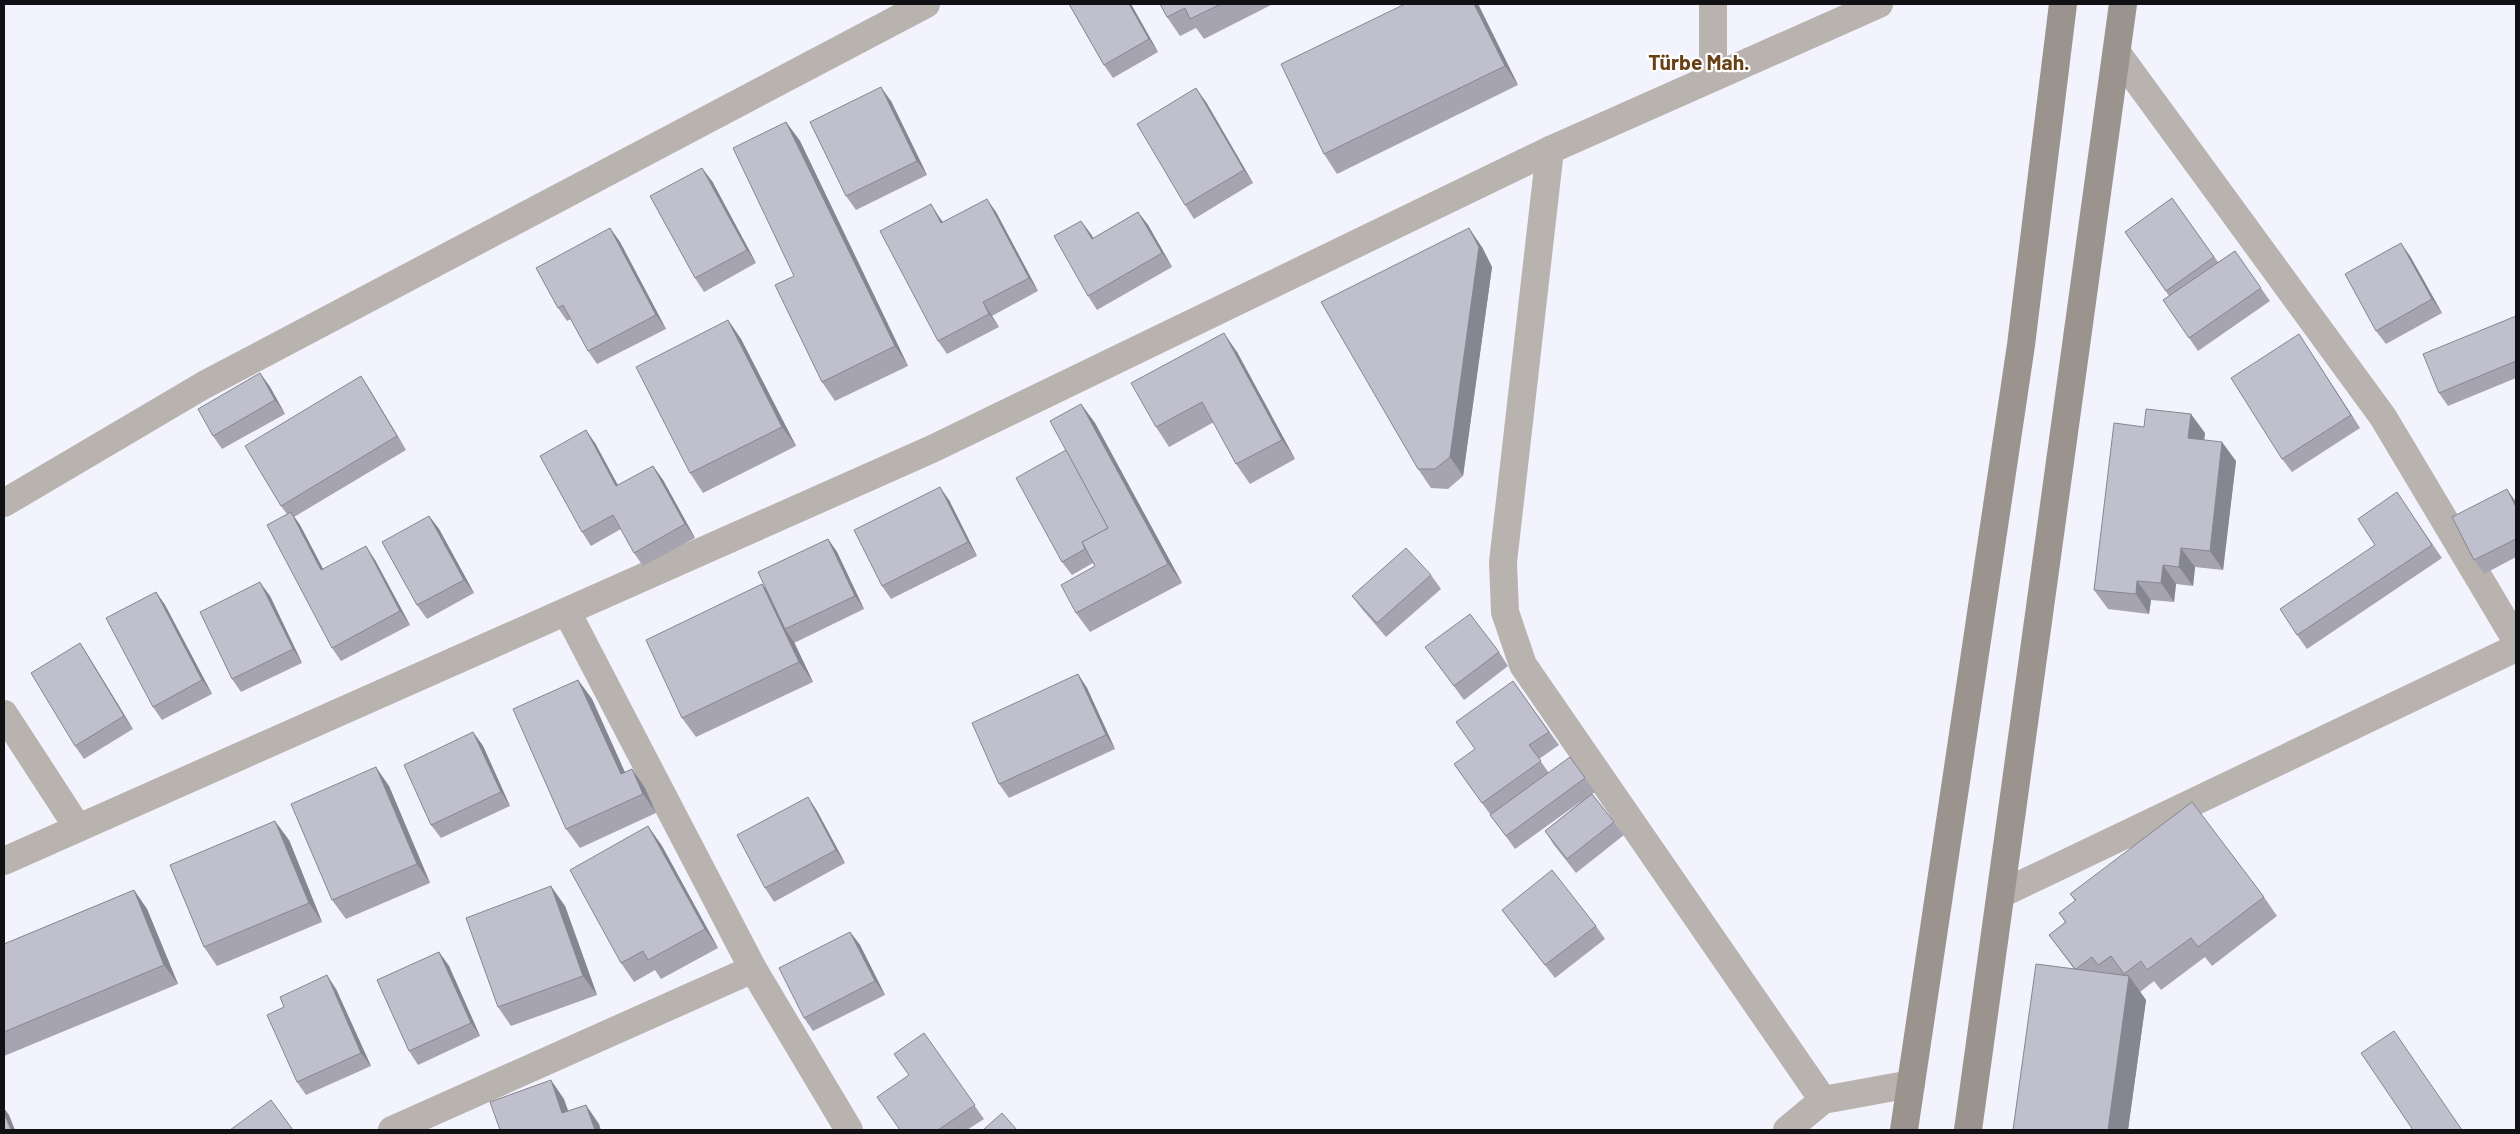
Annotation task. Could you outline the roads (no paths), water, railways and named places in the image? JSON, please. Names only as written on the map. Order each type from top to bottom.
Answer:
[{"type":"main road","points":[[1904,1130],[2020,355],[2063,4]]},
{"type":"main road","points":[[1968,1130],[2124,4]]},
{"type":"street","points":[[4,503],[204,385],[926,4]]},
{"type":"street","points":[[1713,4],[1713,78]]},
{"type":"street","points":[[4,862],[932,449],[1550,150],[1879,4]]},
{"type":"street","points":[[2117,53],[2383,417],[2516,640]]},
{"type":"street","points":[[1550,150],[1503,562],[1505,612],[1524,665],[1823,1100]]},
{"type":"street","points":[[567,612],[753,969],[849,1130]]},
{"type":"street","points":[[2001,894],[2516,648]]},
{"type":"street","points":[[4,714],[78,828]]},
{"type":"street","points":[[392,1130],[753,969]]},
{"type":"street","points":[[1787,1130],[1823,1100],[1911,1084]]},
{"type":"district","name":"Türbe Mah.","points":[[1699,63]]}]
